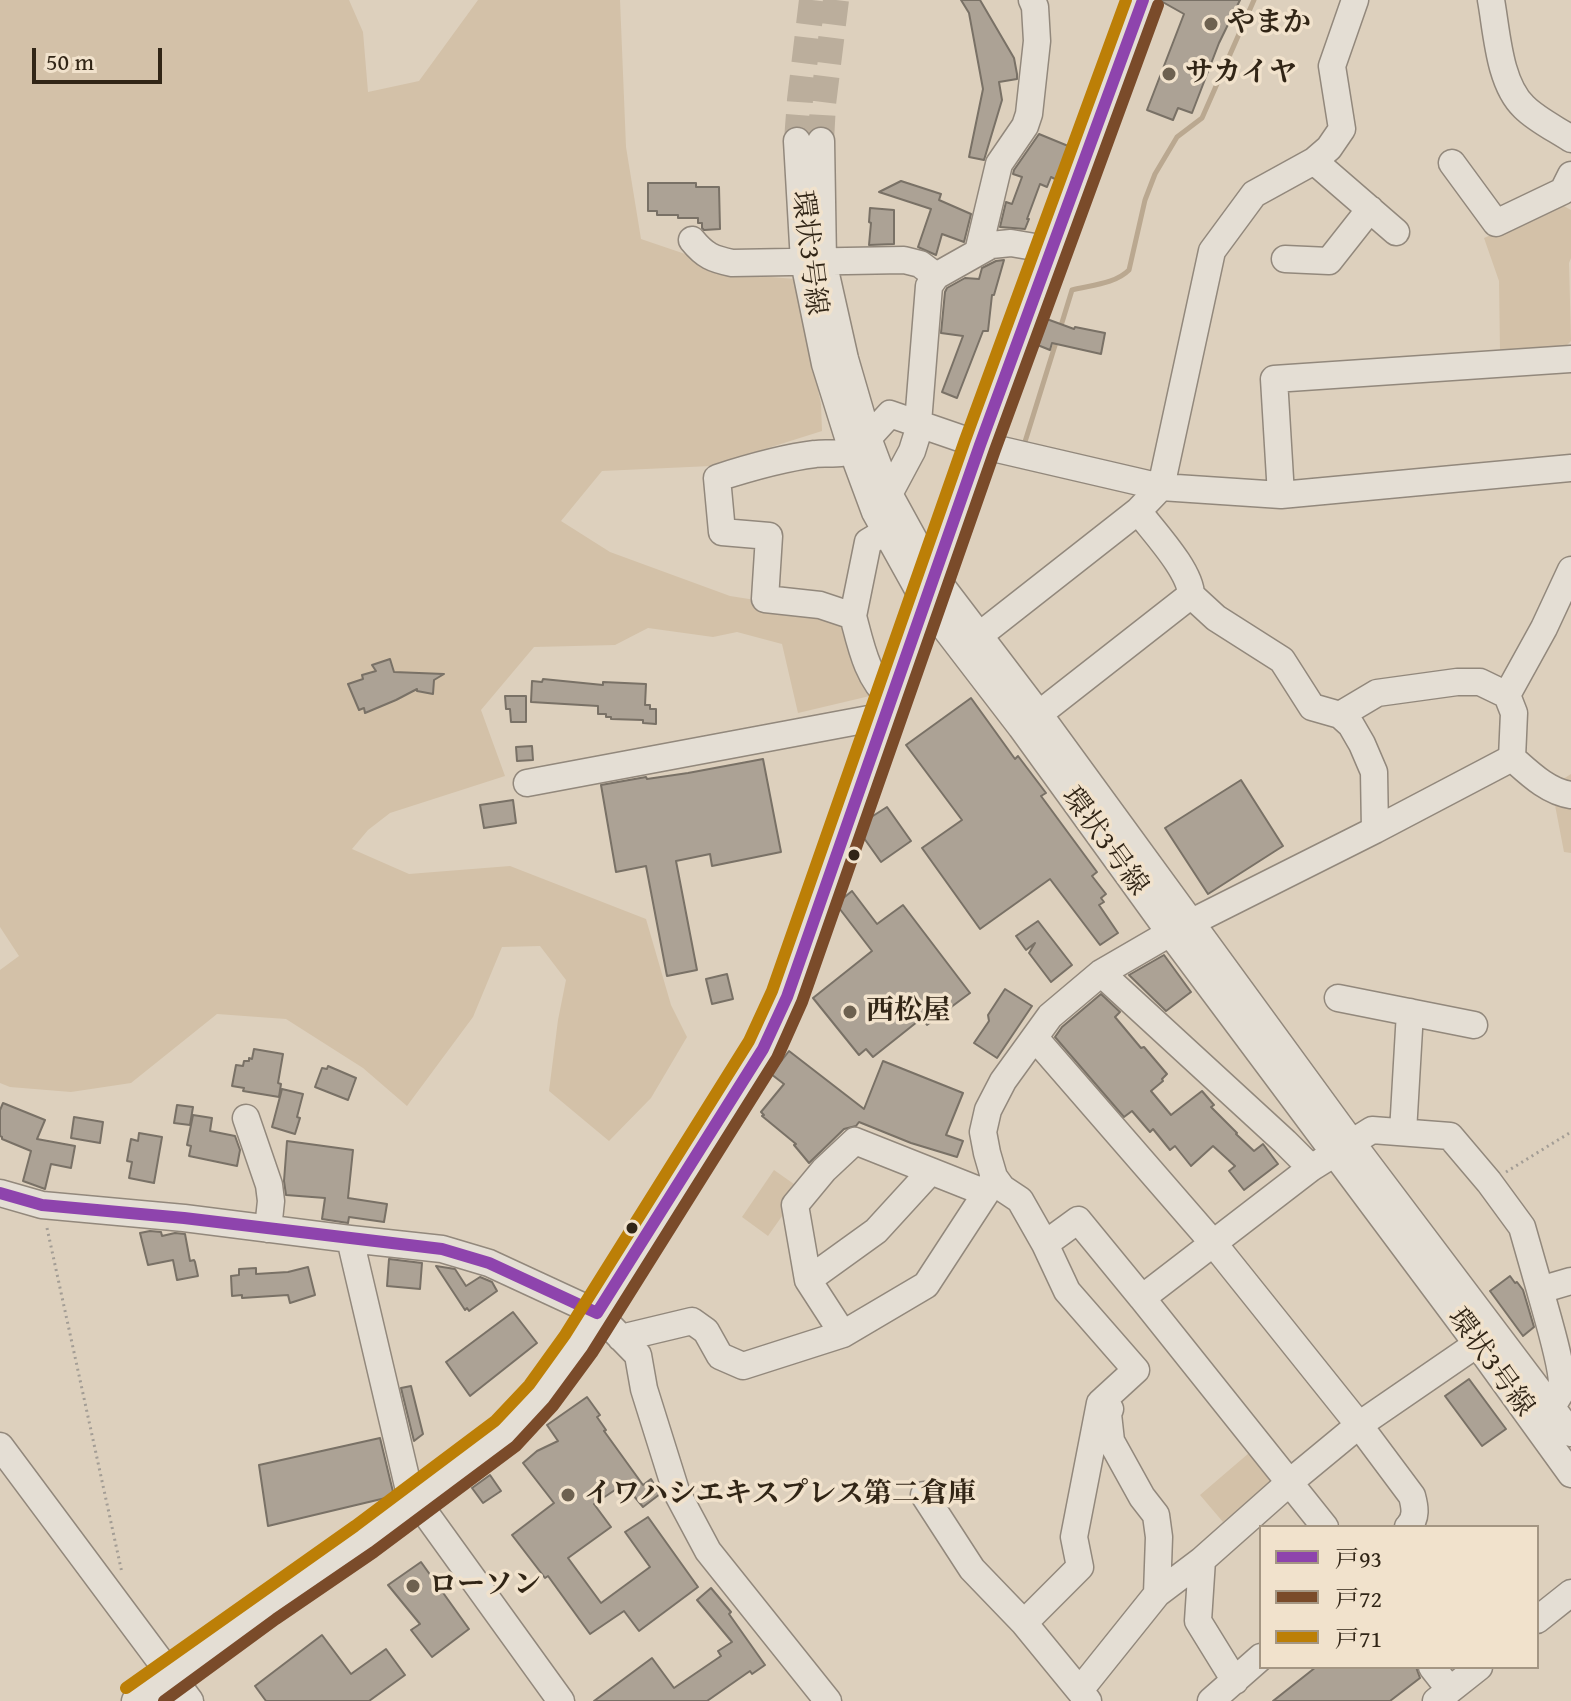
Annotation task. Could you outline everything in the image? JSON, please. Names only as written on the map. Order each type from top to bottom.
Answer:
[{"type":"street","points":[[978,252],[999,164],[1025,126],[1029,114],[1037,41],[1032,0]]},
{"type":"street","points":[[135,1701],[364,1539],[506,1433],[541,1395],[578,1344],[763,1049],[787,997],[980,445],[1143,0]]},
{"type":"street","points":[[980,635],[1138,511],[1161,487],[1212,251],[1254,194],[1314,161],[1329,148],[1342,129],[1332,66],[1355,0]]},
{"type":"street","points":[[1491,0],[1505,77],[1514,94],[1524,107],[1571,139]]},
{"type":"street","name":"環状3号線","points":[[809,141],[813,262],[845,359],[875,512],[925,602],[1029,739],[1180,928],[1542,1414],[1571,1474]]},
{"type":"street","points":[[1314,161],[1396,232]]},
{"type":"street","points":[[1452,163],[1496,223],[1563,191],[1571,175]]},
{"type":"street","points":[[1285,259],[1329,261],[1370,209]]},
{"type":"street","points":[[692,240],[702,252],[732,263],[904,260],[920,264],[936,276]]},
{"type":"street","points":[[889,494],[912,451],[918,425],[929,286],[936,276],[991,245],[1011,243],[1052,250]]},
{"type":"street","points":[[1281,495],[1274,379],[1571,359]]},
{"type":"street","points":[[853,616],[820,605],[765,599],[769,536],[722,532],[717,478],[817,453],[843,454],[860,444],[890,414],[980,445],[1161,487],[1281,495],[1571,468]]},
{"type":"street","name":"環状3号線","points":[[860,444],[934,576],[1039,714],[1180,928]]},
{"type":"street","points":[[1138,511],[1184,570],[1191,595],[1216,618],[1282,660],[1312,707],[1340,715],[1351,725],[1374,772],[1375,830]]},
{"type":"street","points":[[885,532],[868,542],[853,616],[869,669],[888,708]]},
{"type":"street","points":[[1507,695],[1571,570]]},
{"type":"street","points":[[1039,714],[1191,595]]},
{"type":"street","points":[[1340,715],[1377,693],[1457,682],[1480,682],[1507,695],[1514,713],[1512,758]]},
{"type":"street","points":[[527,783],[888,708]]},
{"type":"street","points":[[1512,758],[1544,784],[1571,795]]},
{"type":"street","points":[[621,1338],[692,1321],[706,1331],[720,1356],[743,1366],[843,1334],[926,1285],[990,1185],[983,1132],[988,1110],[1003,1081],[1050,1016],[1101,973],[1180,928],[1512,758]]},
{"type":"street","points":[[1101,973],[1311,1168]]},
{"type":"street","points":[[1338,998],[1474,1025]]},
{"type":"street","points":[[1403,1132],[1410,1012]]},
{"type":"street","points":[[1035,1038],[1214,1244],[1359,1425],[1412,1496],[1416,1509],[1411,1525]]},
{"type":"street","points":[[246,1118],[269,1185],[268,1229]]},
{"type":"street","points":[[1142,1298],[1311,1168],[1372,1130],[1450,1136],[1522,1227],[1559,1366],[1562,1389],[1542,1414]]},
{"type":"street","points":[[843,1334],[808,1280],[795,1205],[824,1170],[855,1141],[930,1172],[1002,1188],[1020,1200],[1067,1291],[1136,1370],[1100,1403],[1074,1537],[1080,1567],[1024,1623]]},
{"type":"street","name":"環状3号線","points":[[1343,1148],[1477,1344],[1542,1414],[1571,1433]]},
{"type":"street","points":[[808,1280],[876,1231],[930,1172]]},
{"type":"street","points":[[0,1193],[42,1205],[184,1218],[442,1249],[489,1263],[597,1313],[638,1355],[644,1389],[676,1491],[708,1551],[828,1701]]},
{"type":"street","points":[[1045,1244],[1078,1220],[1323,1525]]},
{"type":"street","points":[[350,1239],[414,1501],[561,1701]]},
{"type":"street","points":[[1540,1290],[1571,1281]]},
{"type":"street","points":[[924,1495],[972,1569],[1024,1623],[1082,1696],[1157,1594],[1202,1560],[1359,1425],[1477,1344]]},
{"type":"street","points":[[1117,1386],[1108,1414],[1111,1441],[1142,1497],[1156,1515],[1159,1537],[1157,1594]]},
{"type":"street","points":[[0,1446],[190,1701]]},
{"type":"street","points":[[1202,1560],[1198,1621],[1235,1681]]},
{"type":"street","points":[[1539,1618],[1571,1593]]},
{"type":"street","points":[[1211,1701],[1259,1659]]},
{"type":"street","points":[[1433,1669],[1443,1696],[1477,1669]]},
{"type":"path","points":[[1489,1182],[1571,1132]]},
{"type":"path","points":[[42,1205],[123,1579]]},
{"type":"shaded area","points":[[0,0],[349,0],[363,32],[368,92],[419,81],[478,0],[620,0],[626,147],[641,239],[747,275],[795,279],[821,404],[822,431],[711,466],[602,471],[561,521],[610,552],[730,596],[838,613],[874,695],[798,713],[782,644],[737,632],[713,637],[648,628],[615,645],[534,647],[481,710],[505,776],[390,813],[368,830],[352,849],[409,874],[510,866],[646,919],[671,1005],[687,1037],[651,1098],[609,1141],[549,1091],[566,980],[540,946],[502,947],[473,1017],[407,1106],[363,1068],[286,1019],[217,1014],[131,1083],[71,1092],[10,1087],[0,1083],[0,970],[19,956],[0,927]]},
{"type":"shaded area","points":[[1560,204],[1571,210],[1571,341],[1565,347],[1500,351],[1499,281],[1484,238]]},
{"type":"shaded area","points":[[1571,774],[1571,853],[1564,852],[1554,800],[1557,783]]},
{"type":"shaded area","points":[[774,1170],[801,1189],[768,1236],[742,1217]]},
{"type":"shaded area","points":[[1249,1453],[1272,1482],[1223,1522],[1200,1495]]},
{"type":"building","points":[[961,0],[980,0],[1014,58],[1017,74],[1017,79],[999,82],[1002,100],[984,160],[969,157],[983,89],[969,13]]},
{"type":"building","points":[[1159,0],[1240,0],[1219,43],[1192,113],[1178,108],[1173,120],[1147,110],[1184,14]]},
{"type":"building","points":[[1039,134],[1073,148],[1064,172],[1059,181],[1051,177],[1047,187],[1040,184],[1025,229],[1000,227],[1006,202],[1012,204],[1022,177],[1013,174],[1014,170]]},
{"type":"building","points":[[901,181],[941,194],[939,200],[971,214],[964,242],[942,234],[936,255],[918,247],[931,209],[879,192]]},
{"type":"building","points":[[648,183],[696,183],[696,187],[719,187],[720,229],[704,230],[698,218],[678,218],[678,215],[657,215],[657,211],[648,211]]},
{"type":"building","points":[[870,208],[894,210],[894,244],[869,245]]},
{"type":"building","points":[[1004,260],[992,295],[988,331],[983,331],[957,398],[942,392],[963,336],[941,333],[945,292],[965,278],[979,279],[982,268]]},
{"type":"building","points":[[1044,318],[1074,329],[1105,333],[1101,354],[1052,343],[1050,350],[1035,344]]},
{"type":"building","points":[[390,659],[394,672],[444,674],[434,680],[433,694],[417,689],[365,713],[364,708],[359,710],[348,684],[376,671],[372,665]]},
{"type":"building","points":[[543,679],[603,685],[603,682],[646,684],[645,705],[656,709],[656,724],[643,723],[643,720],[611,719],[606,714],[598,714],[598,706],[531,702],[532,681],[542,682]]},
{"type":"building","points":[[505,696],[526,696],[526,722],[511,722]]},
{"type":"building","points":[[971,698],[1015,759],[1018,756],[1046,793],[1041,796],[1097,872],[1092,876],[1106,894],[1101,898],[1104,902],[1099,905],[1118,933],[1100,945],[1050,879],[980,929],[922,848],[962,820],[906,745]]},
{"type":"building","points":[[532,746],[533,760],[517,761],[516,747]]},
{"type":"building","points":[[763,759],[781,852],[712,866],[710,854],[676,861],[697,970],[667,976],[646,866],[616,872],[601,785]]},
{"type":"building","points":[[1241,780],[1283,846],[1208,894],[1165,828]]},
{"type":"building","points":[[513,800],[516,823],[484,828],[480,805]]},
{"type":"building","points":[[887,807],[911,841],[881,862],[861,834],[865,821]]},
{"type":"building","points":[[852,891],[877,924],[903,905],[970,993],[927,1025],[922,1018],[873,1057],[866,1049],[859,1055],[813,998],[872,951],[836,904]]},
{"type":"building","points":[[1038,921],[1072,965],[1051,982],[1029,953],[1035,943],[1026,950],[1016,936]]},
{"type":"building","points":[[1164,955],[1191,992],[1166,1011],[1129,975]]},
{"type":"building","points":[[727,974],[733,999],[712,1004],[706,979]]},
{"type":"building","points":[[1005,989],[1032,1006],[997,1058],[974,1043]]},
{"type":"building","points":[[1101,994],[1120,1012],[1115,1017],[1167,1074],[1151,1091],[1171,1115],[1202,1091],[1214,1105],[1211,1107],[1236,1134],[1254,1151],[1263,1144],[1278,1164],[1244,1190],[1229,1171],[1235,1166],[1213,1146],[1191,1166],[1175,1146],[1170,1150],[1153,1129],[1150,1132],[1132,1111],[1124,1117],[1055,1037],[1062,1027]]},
{"type":"building","points":[[254,1049],[283,1054],[279,1097],[232,1086],[236,1065],[243,1066],[244,1061],[252,1059]]},
{"type":"building","points":[[789,1051],[864,1109],[883,1061],[963,1093],[946,1135],[963,1141],[957,1157],[859,1122],[844,1129],[809,1163],[796,1144],[761,1112],[784,1084],[771,1074]]},
{"type":"building","points":[[328,1066],[356,1078],[348,1100],[315,1087],[322,1068],[327,1069]]},
{"type":"building","points":[[282,1089],[303,1094],[295,1134],[272,1127]]},
{"type":"building","points":[[3,1103],[45,1120],[37,1139],[75,1146],[71,1168],[51,1164],[45,1189],[23,1181],[31,1151],[0,1136]]},
{"type":"building","points":[[177,1105],[193,1107],[190,1125],[174,1123]]},
{"type":"building","points":[[193,1115],[212,1118],[210,1131],[235,1136],[240,1150],[237,1166],[189,1156],[191,1146],[187,1145]]},
{"type":"building","points":[[74,1117],[103,1122],[100,1143],[71,1138]]},
{"type":"building","points":[[139,1133],[162,1137],[154,1183],[129,1178],[132,1162],[127,1161],[131,1139],[138,1141]]},
{"type":"building","points":[[287,1141],[353,1150],[348,1198],[387,1204],[384,1222],[349,1217],[348,1223],[322,1219],[325,1198],[286,1195]]},
{"type":"building","points":[[161,1232],[162,1236],[185,1234],[190,1261],[194,1260],[198,1276],[177,1280],[173,1260],[148,1265],[140,1233]]},
{"type":"building","points":[[389,1259],[422,1263],[420,1289],[387,1286]]},
{"type":"building","points":[[436,1266],[455,1269],[466,1286],[480,1277],[492,1282],[497,1291],[469,1311],[467,1308],[465,1310]]},
{"type":"building","points":[[308,1267],[315,1295],[290,1303],[288,1295],[232,1296],[231,1276],[239,1275],[239,1269],[256,1268],[256,1274]]},
{"type":"building","points":[[1510,1276],[1523,1290],[1534,1327],[1523,1336],[1490,1291]]},
{"type":"building","points":[[513,1312],[537,1343],[470,1396],[446,1362]]},
{"type":"building","points":[[1469,1379],[1506,1429],[1482,1446],[1445,1396]]},
{"type":"building","points":[[411,1386],[423,1434],[414,1441],[401,1388]]},
{"type":"building","points":[[587,1397],[600,1415],[597,1417],[604,1431],[643,1485],[651,1479],[660,1494],[643,1507],[624,1484],[594,1504],[611,1527],[568,1558],[601,1603],[650,1567],[625,1532],[648,1517],[698,1587],[639,1631],[624,1611],[590,1634],[548,1576],[545,1578],[512,1535],[554,1503],[523,1463],[537,1451],[558,1441],[547,1425]]},
{"type":"building","points":[[380,1438],[394,1496],[268,1526],[259,1465]]},
{"type":"building","points":[[490,1475],[501,1491],[483,1503],[472,1488]]},
{"type":"building","points":[[421,1562],[469,1629],[432,1657],[411,1630],[420,1624],[388,1585]]},
{"type":"building","points":[[711,1588],[731,1612],[729,1614],[765,1665],[752,1674],[750,1671],[707,1701],[594,1701],[652,1658],[674,1688],[721,1656],[718,1651],[732,1642],[697,1600]]},
{"type":"building","points":[[322,1635],[351,1674],[386,1649],[405,1675],[369,1701],[266,1701],[255,1686]]},
{"type":"building","points":[[1313,1669],[1417,1669],[1420,1678],[1390,1701],[1273,1701]]},
{"type":"waterway","points":[[1060,329],[1072,290],[1110,281],[1129,270],[1145,200],[1155,174],[1177,137],[1202,118],[1254,0]]},
{"type":"waterway","points":[[1024,445],[1057,339]]},
{"type":"tunnel","points":[[797,141],[812,0]]},
{"type":"tunnel","points":[[821,141],[836,0]]},
{"type":"transit line","name":"戸71","points":[[126,1688],[355,1526],[495,1421],[529,1385],[565,1335],[749,1041],[772,991],[965,440],[1126,0]]},
{"type":"transit line","name":"戸93","points":[[0,1193],[42,1205],[184,1218],[442,1249],[489,1263],[597,1313],[763,1049],[787,997],[980,445],[1143,0]]},
{"type":"transit line","name":"戸72","points":[[164,1701],[374,1552],[516,1446],[553,1406],[592,1353],[777,1058],[802,1002],[995,450],[1158,5]]},
{"type":"place","name":"やまか","points":[[1211,24]]},
{"type":"place","name":"サカイヤ","points":[[1169,74]]},
{"type":"place","name":"西松屋","points":[[850,1012]]},
{"type":"place","name":"イワハシエキスプレス第二倉庫","points":[[568,1495]]},
{"type":"place","name":"ローソン","points":[[413,1586]]}]
